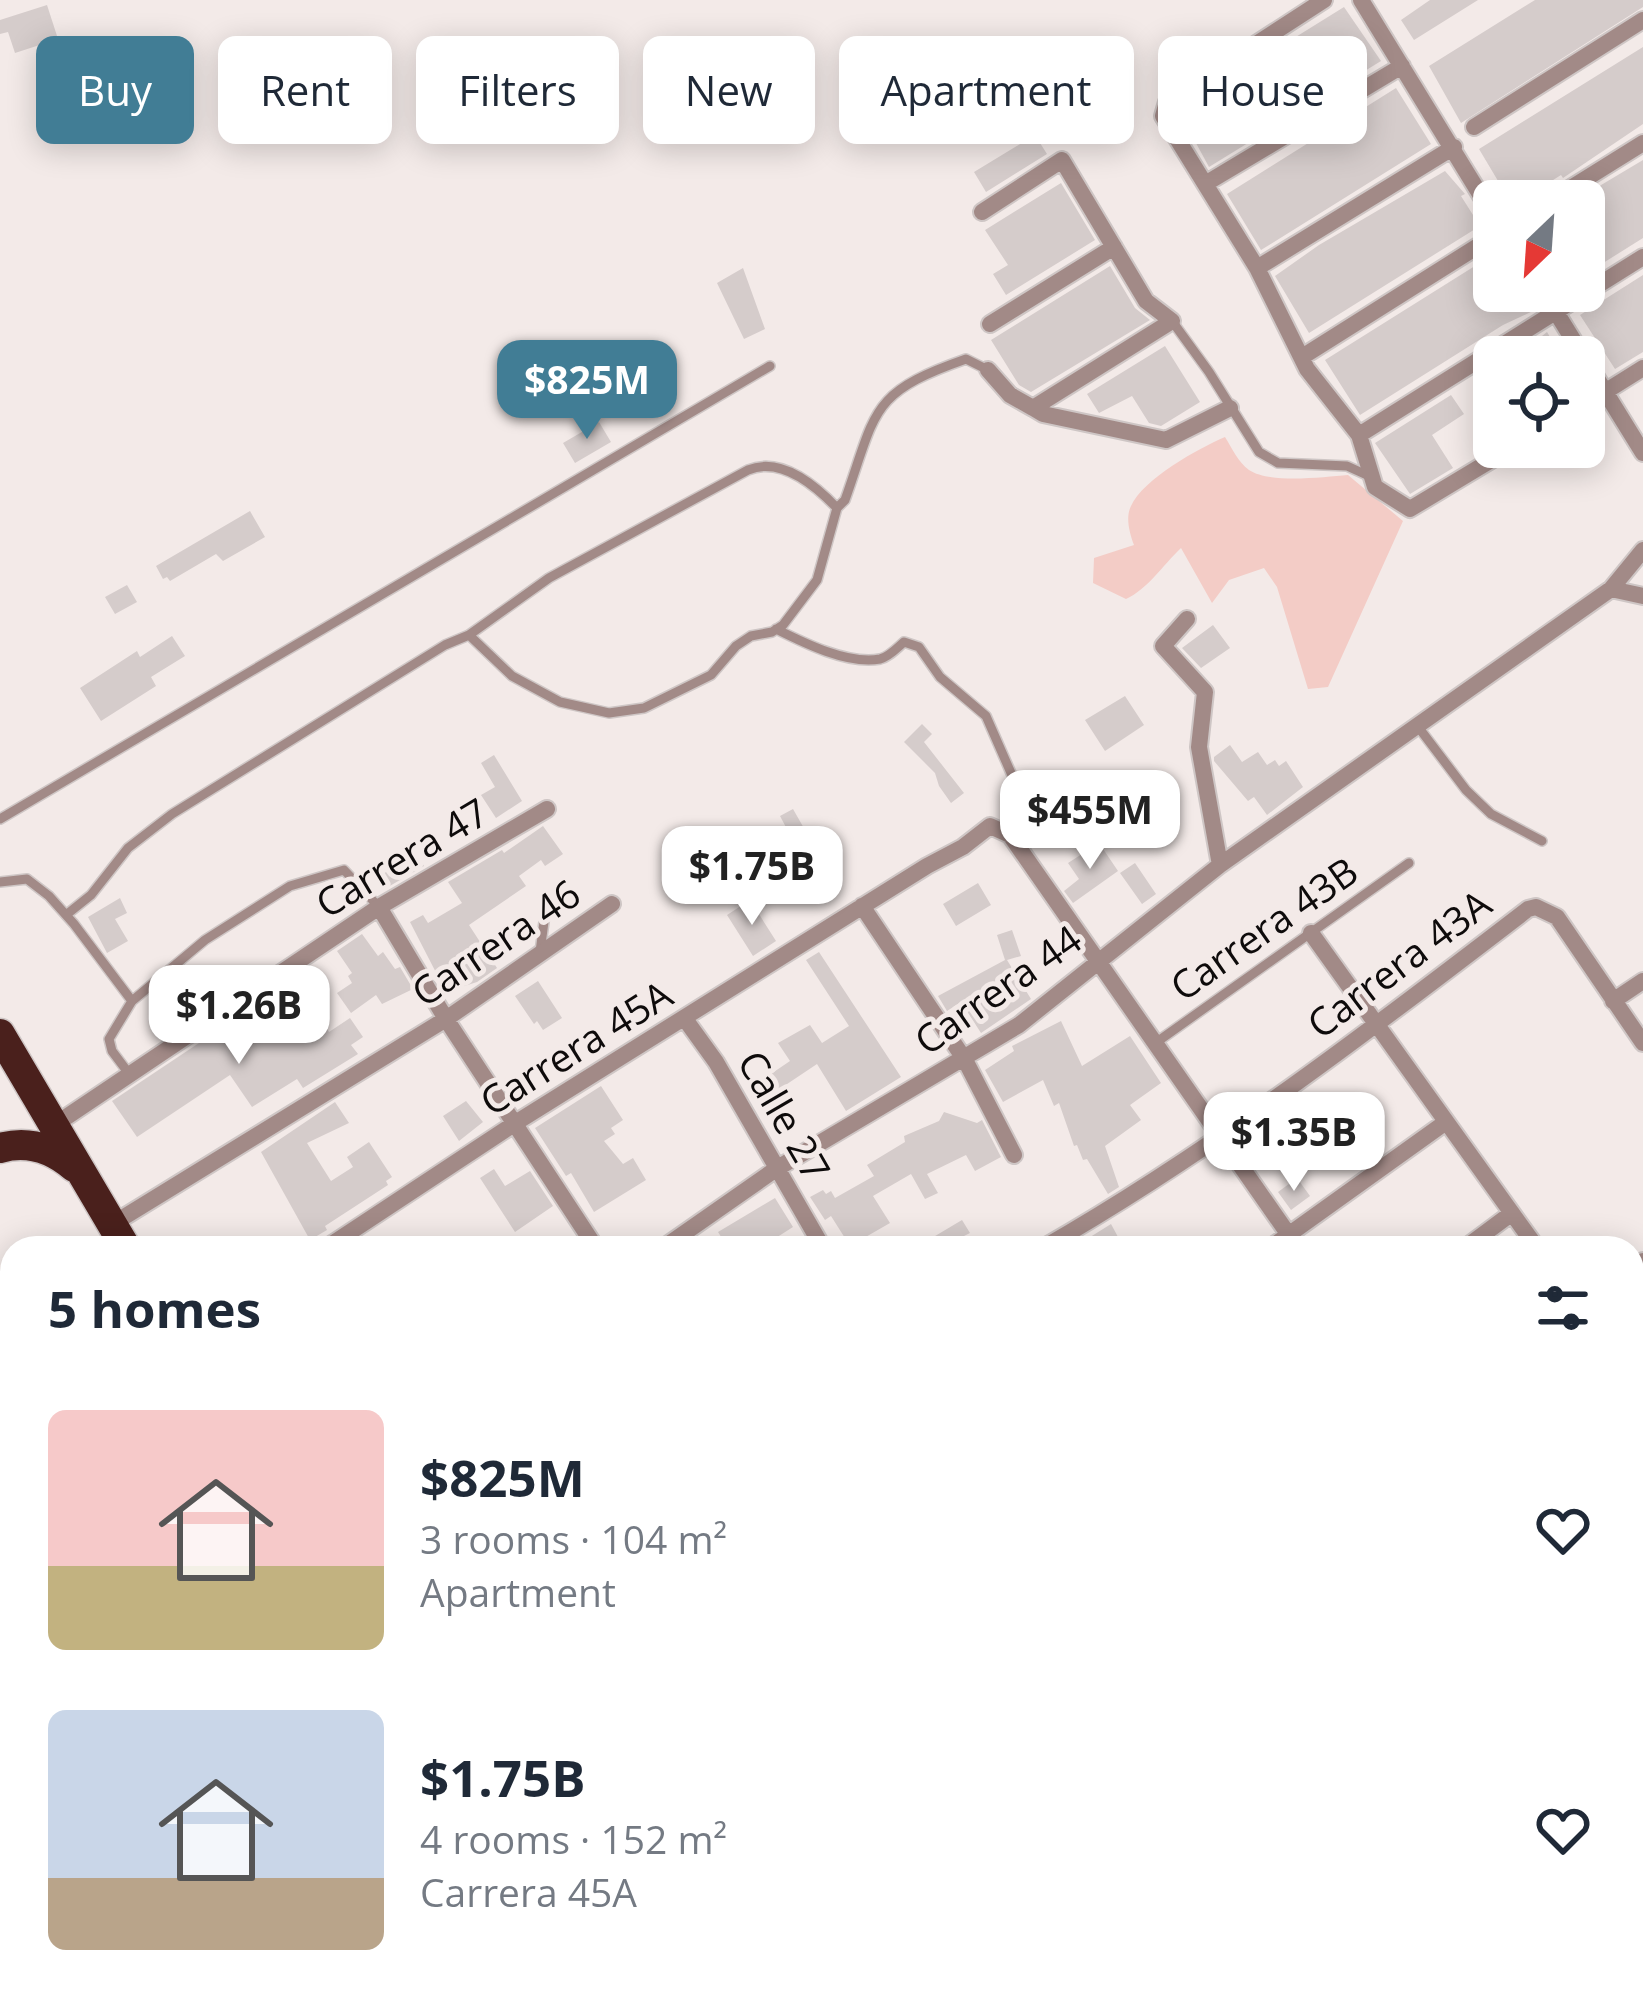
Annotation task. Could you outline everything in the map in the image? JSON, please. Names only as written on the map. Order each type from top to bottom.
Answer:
[{"type":"highway","points":[[0,1034],[118,1236]]},
{"type":"highway","points":[[0,1148],[35,1145],[59,1154],[79,1170]]},
{"type":"street","points":[[1324,0],[1162,108],[1178,142],[1257,268],[1302,357],[1331,403],[1359,435],[1376,487],[1410,509],[1478,468]]},
{"type":"street","points":[[1361,0],[1473,180]]},
{"type":"street","points":[[1474,127],[1643,20]]},
{"type":"street","points":[[1205,184],[1402,66]]},
{"type":"street","points":[[1584,180],[1643,143]]},
{"type":"street","points":[[1257,268],[1454,147]]},
{"type":"street","points":[[982,212],[1062,160],[1146,301],[1172,322],[1033,409]]},
{"type":"street","points":[[990,324],[1114,247]]},
{"type":"street","points":[[1302,357],[1473,249]]},
{"type":"street","points":[[1605,281],[1643,257]]},
{"type":"street","points":[[1359,435],[1555,312]]},
{"type":"street","points":[[1558,312],[1643,453]]},
{"type":"street","points":[[1607,391],[1643,368]]},
{"type":"street","points":[[988,370],[1010,394],[1033,409],[1166,440],[1230,408]]},
{"type":"street","name":"Carrera 44","points":[[680,1236],[776,1169],[1019,1025],[1220,865],[1611,589],[1643,550]]},
{"type":"street","points":[[1611,589],[1643,596]]},
{"type":"street","points":[[1187,619],[1163,646],[1204,692],[1199,747],[1220,865]]},
{"type":"street","name":"Carrera 47","points":[[53,1126],[379,907],[547,808]]},
{"type":"street","name":"Carrera 45A","points":[[344,1236],[990,826],[1010,835]]},
{"type":"street","points":[[1010,835],[1289,1236]]},
{"type":"street","name":"Carrera 46","points":[[118,1236],[612,904]]},
{"type":"street","points":[[862,906],[965,1060],[1014,1155]]},
{"type":"street","points":[[379,907],[446,1019],[588,1236]]},
{"type":"street","name":"Carrera 43A","points":[[1062,1236],[1219,1137],[1377,1025],[1528,909],[1537,907],[1557,917],[1613,1001]]},
{"type":"street","points":[[1311,933],[1528,1236]]},
{"type":"street","points":[[1643,981],[1613,1001],[1643,1043]]},
{"type":"street","name":"Calle 27","points":[[685,1019],[716,1062],[816,1236]]},
{"type":"street","points":[[1299,1236],[1447,1122]]},
{"type":"street","points":[[1481,1236],[1512,1213]]},
{"type":"lane","points":[[1172,322],[1259,452],[1278,463],[1347,466],[1369,476]]},
{"type":"lane","points":[[469,635],[512,676],[560,702],[609,713],[644,708],[711,675],[736,646],[776,629],[817,580],[837,508],[844,500],[867,431],[903,384],[966,358],[988,370]]},
{"type":"lane","points":[[0,820],[770,365]]},
{"type":"lane","points":[[66,915],[91,895],[128,848],[172,814],[469,635],[549,578],[759,466],[781,468],[817,488],[837,508]]},
{"type":"lane","points":[[776,629],[814,649],[873,659],[886,657],[904,642],[919,646],[940,677],[986,716],[1018,789],[1010,835]]},
{"type":"lane","points":[[1419,728],[1466,790],[1491,814],[1543,841]]},
{"type":"lane","name":"Carrera 43B","points":[[1154,1044],[1409,862]]},
{"type":"lane","points":[[130,1075],[112,1052],[109,1039],[131,1000],[205,940],[290,886],[344,870],[379,907]]},
{"type":"lane","points":[[0,882],[27,879],[66,915],[131,1000]]},
{"type":"lane","points":[[539,957],[547,898]]},
{"type":"shaded area","points":[[1225,437],[1249,470],[1283,478],[1348,475],[1403,521],[1328,687],[1308,689],[1277,587],[1264,568],[1229,580],[1212,603],[1181,548],[1126,599],[1093,583],[1094,558],[1134,545],[1128,516],[1137,496],[1173,466]]},
{"type":"building","points":[[1430,0],[1478,0],[1414,40],[1401,20]]},
{"type":"building","points":[[1535,0],[1643,0],[1643,7],[1461,123],[1429,66]]},
{"type":"building","points":[[47,5],[57,36],[36,36],[36,46],[15,53],[8,32],[0,34],[0,20]]},
{"type":"building","points":[[1344,7],[1364,36],[1297,36]]},
{"type":"building","points":[[1367,41],[1381,61],[1367,70]]},
{"type":"building","points":[[1643,47],[1643,124],[1563,178],[1497,180],[1479,149]]},
{"type":"building","points":[[1396,88],[1431,144],[1261,250],[1227,194],[1307,144],[1367,144],[1367,106]]},
{"type":"building","points":[[1020,144],[1041,144],[1047,154],[986,192],[974,172]]},
{"type":"building","points":[[1196,144],[1246,144],[1209,167]]},
{"type":"building","points":[[1643,160],[1643,238],[1605,262],[1605,183]]},
{"type":"building","points":[[1445,171],[1465,194],[1461,196],[1473,215],[1473,230],[1309,333],[1275,276]]},
{"type":"building","points":[[1061,183],[1095,240],[1006,295],[993,274],[1008,265],[985,230]]},
{"type":"building","points":[[1110,266],[1135,308],[1150,320],[1031,392],[1019,385],[991,340]]},
{"type":"building","points":[[1473,267],[1473,312],[1531,312],[1486,336],[1473,336],[1473,344],[1360,415],[1325,360]]},
{"type":"building","points":[[743,268],[765,329],[744,339],[717,283]]},
{"type":"building","points":[[1643,275],[1643,352],[1615,369],[1605,354],[1605,336],[1594,336],[1580,315],[1605,312],[1605,299]]},
{"type":"building","points":[[1165,346],[1200,402],[1161,426],[1149,423],[1132,396],[1099,413],[1087,394]]},
{"type":"building","points":[[1451,395],[1464,414],[1432,435],[1453,468],[1410,494],[1375,443]]},
{"type":"building","points":[[599,422],[611,442],[575,463],[563,443]]},
{"type":"building","points":[[250,511],[265,537],[223,561],[216,554],[170,581],[163,579],[156,566]]},
{"type":"building","points":[[127,585],[137,602],[115,614],[105,597]]},
{"type":"building","points":[[1213,625],[1230,648],[1201,668],[1182,648]]},
{"type":"building","points":[[172,636],[185,656],[151,677],[156,686],[101,721],[80,688],[137,651],[140,657]]},
{"type":"building","points":[[1125,696],[1144,725],[1105,751],[1085,720]]},
{"type":"building","points":[[922,724],[932,734],[924,742],[964,793],[951,803],[935,773],[904,742]]},
{"type":"building","points":[[1230,745],[1242,762],[1258,752],[1267,765],[1286,761],[1303,787],[1267,815],[1254,797],[1248,801],[1214,761]]},
{"type":"building","points":[[494,755],[522,801],[496,818],[481,795],[495,787],[481,763]]},
{"type":"building","points":[[793,809],[833,879],[818,888],[780,816]]},
{"type":"building","points":[[543,826],[563,854],[545,866],[541,860],[519,876],[526,886],[469,925],[497,968],[477,982],[446,992],[410,922],[423,915],[428,923],[462,903],[448,882]]},
{"type":"building","points":[[1099,843],[1118,871],[1073,903],[1064,891],[1079,879],[1068,863]]},
{"type":"building","points":[[415,853],[424,866],[388,887],[380,876]]},
{"type":"building","points":[[1135,863],[1156,894],[1142,904],[1120,873]]},
{"type":"building","points":[[978,883],[991,905],[956,926],[943,904]]},
{"type":"building","points":[[120,898],[127,913],[115,919],[128,941],[107,953],[88,917]]},
{"type":"building","points":[[750,900],[776,941],[753,956],[727,915]]},
{"type":"building","points":[[1012,930],[1021,956],[1007,960],[1031,999],[981,1033],[961,1002],[947,1011],[938,996],[1005,960],[997,935]]},
{"type":"building","points":[[362,934],[378,956],[383,952],[395,969],[400,967],[413,989],[382,1004],[376,995],[351,1013],[337,993],[352,983],[348,976],[352,973],[337,951]]},
{"type":"building","points":[[819,952],[901,1077],[846,1111],[817,1064],[757,1104],[747,1090],[790,1061],[778,1043],[810,1025],[822,1043],[849,1026],[806,960]]},
{"type":"building","points":[[538,981],[562,1018],[543,1030],[515,996]]},
{"type":"building","points":[[250,1009],[274,1043],[320,1018],[329,1032],[350,1018],[363,1037],[351,1045],[358,1054],[303,1088],[297,1079],[252,1107],[230,1075],[137,1137],[112,1101]]},
{"type":"building","points":[[1061,1021],[1082,1066],[1130,1036],[1161,1083],[1130,1105],[1141,1120],[1105,1146],[1119,1187],[1108,1194],[1074,1146],[1059,1103],[1054,1106],[1043,1080],[1003,1102],[985,1070],[1014,1051],[1012,1046]]},
{"type":"building","points":[[601,1086],[623,1120],[604,1141],[623,1164],[633,1158],[646,1180],[594,1212],[535,1128]]},
{"type":"building","points":[[466,1101],[483,1122],[459,1141],[443,1116]]},
{"type":"building","points":[[335,1102],[349,1123],[307,1143],[331,1181],[353,1167],[347,1157],[369,1142],[392,1177],[388,1185],[325,1226],[327,1230],[308,1236],[261,1152]]},
{"type":"building","points":[[944,1112],[977,1123],[982,1120],[1001,1157],[975,1171],[966,1155],[927,1174],[938,1193],[925,1199],[911,1174],[873,1196],[890,1223],[867,1236],[844,1236],[831,1216],[825,1220],[810,1197],[823,1190],[831,1191],[835,1198],[874,1176],[867,1165],[905,1142],[904,1136],[939,1121]]},
{"type":"building","points":[[494,1169],[505,1186],[530,1171],[553,1206],[515,1232],[480,1178]]},
{"type":"building","points":[[1297,1178],[1310,1196],[1291,1210],[1278,1192]]},
{"type":"building","points":[[775,1198],[793,1227],[779,1236],[720,1236],[718,1232]]},
{"type":"building","points":[[962,1220],[970,1233],[964,1236],[935,1236]]},
{"type":"building","points":[[1111,1224],[1118,1236],[1092,1236]]}]
